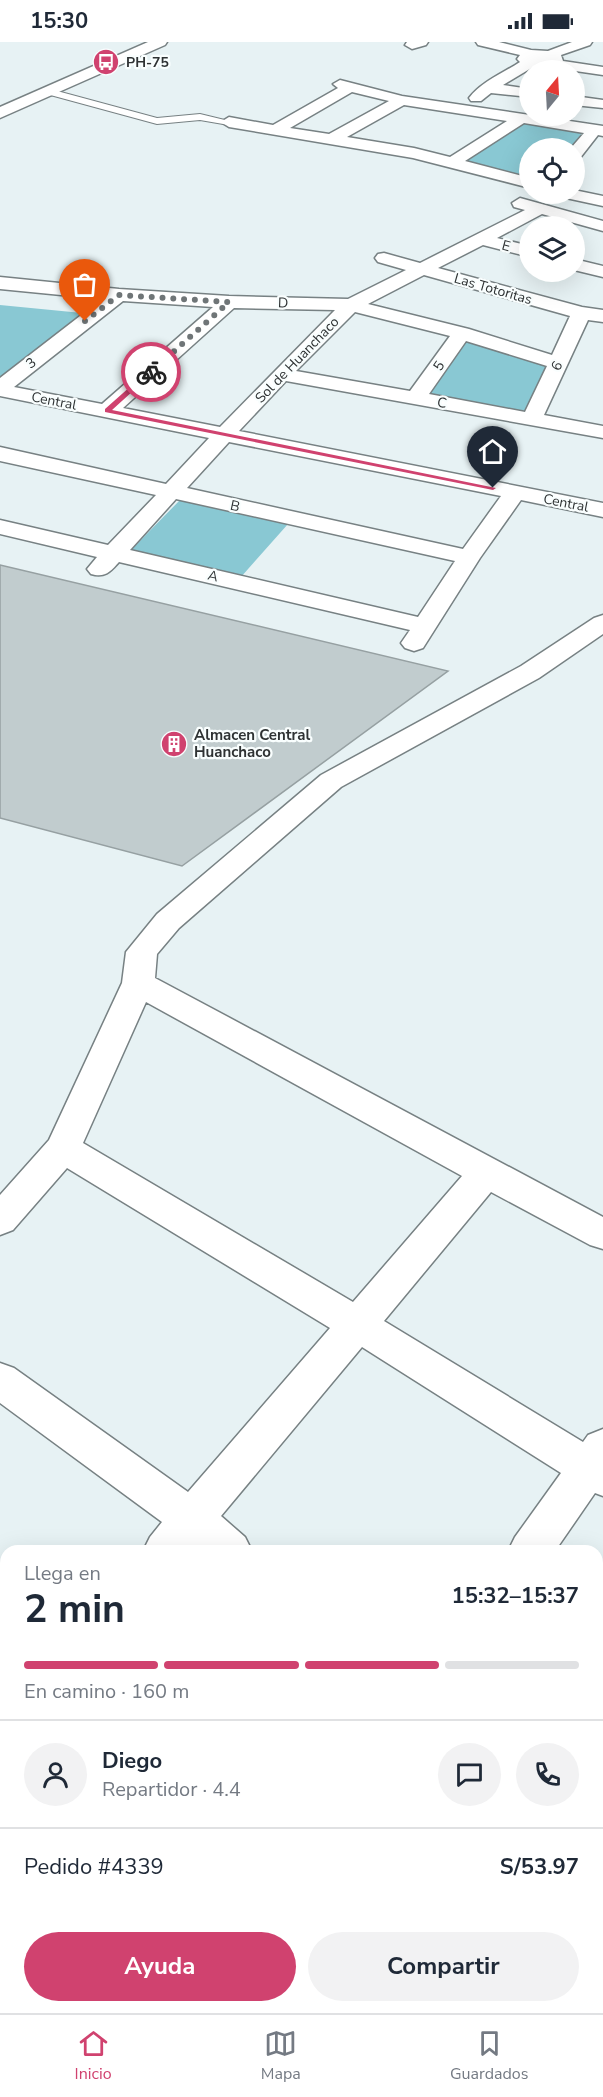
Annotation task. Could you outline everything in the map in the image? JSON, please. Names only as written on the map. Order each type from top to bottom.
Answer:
[{"type":"main road","points":[[0,113],[160,42]]},
{"type":"main road","points":[[550,59],[590,42]]},
{"type":"main road","points":[[471,53],[488,43],[531,58],[550,59],[603,71]]},
{"type":"main road","points":[[441,121],[531,58]]},
{"type":"main road","points":[[275,130],[345,86],[402,100],[469,103],[519,119]]},
{"type":"main road","points":[[488,88],[519,92]]},
{"type":"main road","points":[[332,139],[402,100]]},
{"type":"main road","points":[[585,102],[603,104]]},
{"type":"main road","points":[[452,163],[519,120]]},
{"type":"main road","points":[[229,122],[393,150],[519,180]]},
{"type":"main road","points":[[566,126],[598,131]]},
{"type":"main road","points":[[585,144],[598,131]]},
{"type":"main road","points":[[393,150],[412,138]]},
{"type":"main road","points":[[585,197],[603,201]]},
{"type":"main road","points":[[512,201],[603,226]]},
{"type":"main road","name":"Sol de Huanchaco","points":[[107,561],[281,374],[351,305],[539,209]]},
{"type":"main road","name":"E","points":[[482,239],[519,249]]},
{"type":"main road","name":"Las Totoritas","points":[[384,258],[581,313],[603,316]]},
{"type":"main road","points":[[585,267],[602,271]]},
{"type":"main road","name":"D","points":[[0,283],[119,295],[229,302],[351,305],[462,333],[558,363]]},
{"type":"main road","name":"3","points":[[0,389],[119,295]]},
{"type":"main road","points":[[107,411],[229,302]]},
{"type":"main road","name":"6","points":[[532,419],[581,313]]},
{"type":"main road","name":"5","points":[[416,398],[462,333]]},
{"type":"main road","name":"C","points":[[281,374],[603,432]]},
{"type":"main road","name":"Central","points":[[0,389],[603,510]]},
{"type":"main road","name":"B","points":[[0,454],[469,557]]},
{"type":"main road","points":[[469,557],[515,493]]},
{"type":"main road","name":"A","points":[[0,527],[107,561],[419,635],[469,557]]},
{"type":"main road","points":[[0,1220],[63,1148],[138,983],[142,952],[168,921],[331,781],[530,672],[603,622]]},
{"type":"main road","points":[[138,983],[486,1173],[603,1234]]},
{"type":"main road","points":[[63,1148],[357,1324],[598,1464],[535,1545]]},
{"type":"main road","points":[[170,1545],[486,1173]]},
{"type":"main road","points":[[0,1380],[192,1519],[223,1545]]},
{"type":"lane","points":[[46,91],[157,121],[174,122],[200,117],[229,122]]},
{"type":"shaded area","points":[[519,126],[543,126],[583,132],[578,138],[519,138],[519,178],[461,163]]},
{"type":"shaded area","points":[[0,305],[82,313],[0,379]]},
{"type":"shaded area","points":[[468,338],[554,365],[530,416],[425,397]]},
{"type":"shaded area","points":[[180,500],[288,524],[241,577],[129,552]]},
{"type":"building","name":"Almacen Central Huanchaco","points":[[0,565],[448,671],[182,866],[0,818]]},
{"type":"way so far","points":[[85,321],[119,295],[229,302],[151,372]]},
{"type":"place","name":"PH-75","points":[[106,62]]},
{"type":"place","name":"Almacen Central Huanchaco","points":[[174,744]]},
{"type":"route","points":[[151,372],[107,411],[493,488]]}]
